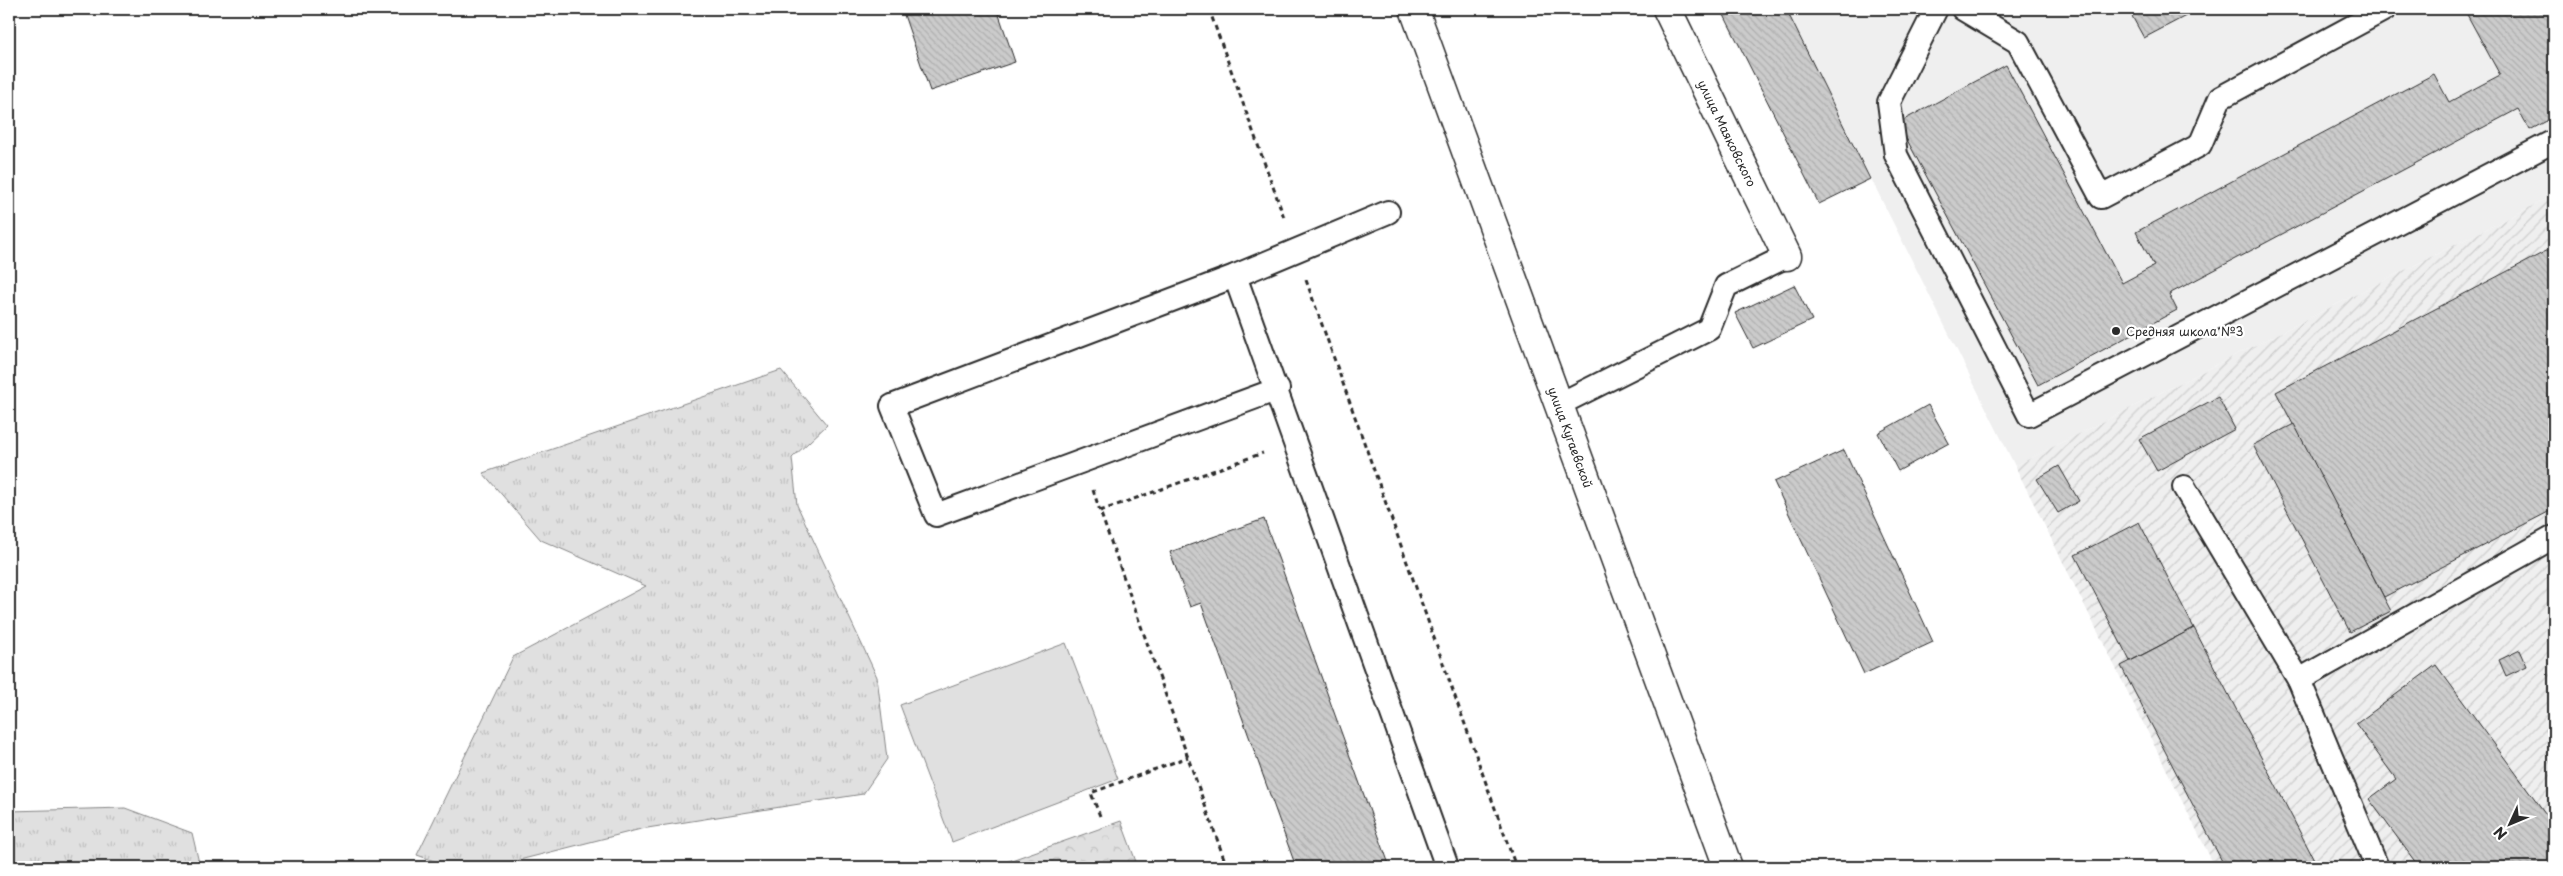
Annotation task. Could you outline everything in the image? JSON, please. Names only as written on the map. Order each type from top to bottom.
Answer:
[{"type":"street","name":"улица Кугаевской","points":[[1414,9],[1728,867]]},
{"type":"street","name":"улица Маяковского","points":[[1667,9],[1787,256]]},
{"type":"lane","points":[[1936,9],[1889,102],[1896,155],[2029,415],[2554,141]]},
{"type":"lane","points":[[1963,9],[2018,42],[2101,197],[2200,145],[2220,98],[2386,9]]},
{"type":"lane","points":[[1278,389],[936,515],[892,406],[1235,276],[1388,212]]},
{"type":"lane","points":[[1558,405],[1709,329],[1726,286],[1787,256]]},
{"type":"lane","points":[[1235,276],[1278,389],[1447,867]]},
{"type":"lane","points":[[2184,487],[2299,680],[2377,867]]},
{"type":"lane","points":[[2299,680],[2554,537]]},
{"type":"path","points":[[1209,9],[1516,867]]},
{"type":"path","points":[[1227,867],[1100,511],[1262,452],[1266,461]]},
{"type":"path","points":[[1100,816],[1091,793],[1188,757]]},
{"type":"shaded area","name":"Средняя школа №3","points":[[1786,9],[2554,9],[2554,195],[2015,466]]},
{"type":"shaded area","points":[[2554,195],[2554,867],[2215,867],[2015,466]]},
{"type":"green space","points":[[781,370],[827,425],[792,458],[797,505],[877,677],[887,759],[863,794],[641,829],[492,867],[451,867],[417,855],[513,657],[646,586],[541,540],[483,473]]},
{"type":"green space","points":[[1066,643],[1118,779],[952,842],[900,705]]},
{"type":"green space","points":[[125,808],[192,833],[200,867],[9,867],[9,811]]},
{"type":"green space","points":[[1121,821],[1138,867],[992,867]]},
{"type":"building","points":[[902,9],[997,9],[1015,62],[930,91]]},
{"type":"building","points":[[1721,9],[1786,9],[1870,179],[1819,204]]},
{"type":"building","points":[[2128,9],[2199,9],[2144,38]]},
{"type":"building","points":[[2464,9],[2554,9],[2554,117],[2530,130],[2518,109],[2169,294],[2177,310],[2038,385],[1898,123],[2006,65],[2122,283],[2154,266],[2136,232],[2434,74],[2449,102],[2500,75]]},
{"type":"building","points":[[2554,247],[2554,509],[2384,597],[2276,392]]},
{"type":"building","points":[[1794,285],[1812,320],[1753,348],[1735,313]]},
{"type":"building","points":[[2218,397],[2235,429],[2157,471],[2139,439]]},
{"type":"building","points":[[1928,405],[1949,443],[1898,471],[1878,433]]},
{"type":"building","points":[[2294,424],[2391,611],[2350,632],[2253,445]]},
{"type":"building","points":[[1844,450],[1933,642],[1864,674],[1774,482]]},
{"type":"building","points":[[2059,466],[2079,501],[2058,513],[2037,479]]},
{"type":"building","points":[[1264,519],[1390,867],[1296,867],[1201,603],[1190,607],[1170,552]]},
{"type":"building","points":[[2139,522],[2194,628],[2130,661],[2075,555]]},
{"type":"building","points":[[2194,628],[2318,867],[2225,867],[2121,666]]},
{"type":"building","points":[[2520,650],[2527,666],[2506,676],[2499,660]]},
{"type":"building","points":[[2436,665],[2554,825],[2554,867],[2419,867],[2369,799],[2396,779],[2356,724]]},
{"type":"place","name":"Средняя школа №3","points":[[2116,331]]}]
